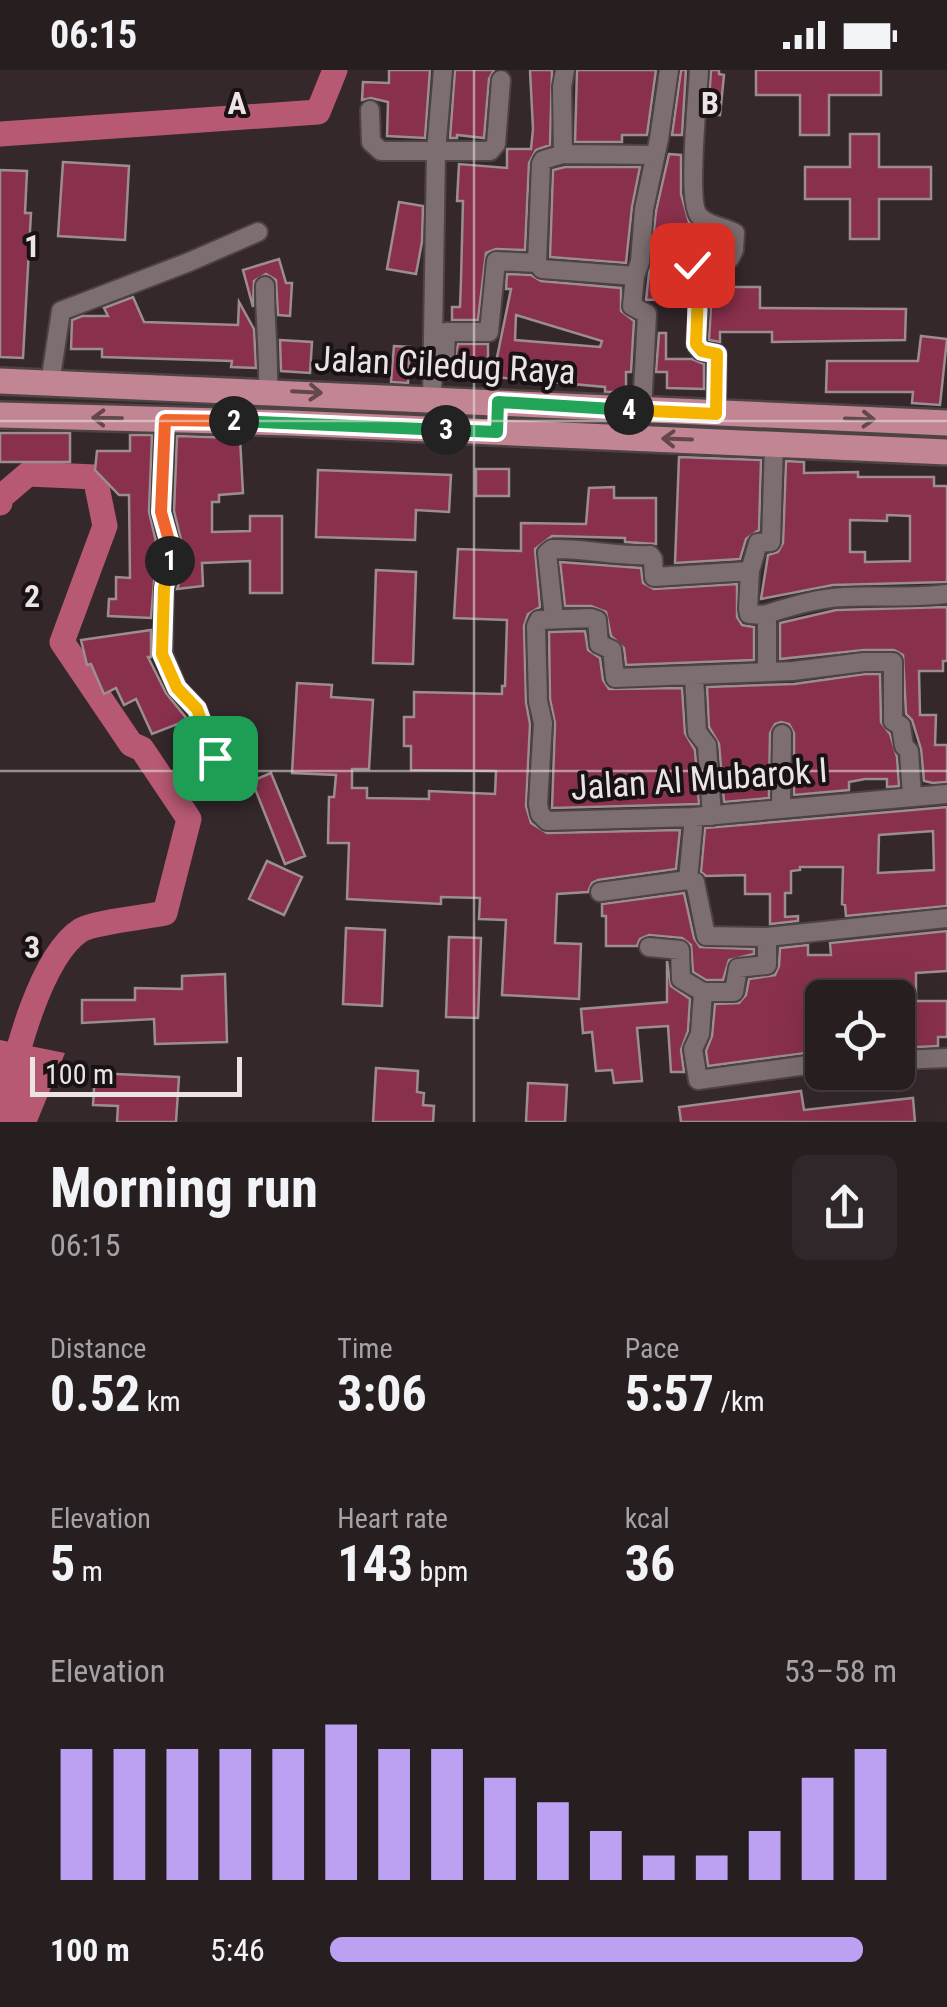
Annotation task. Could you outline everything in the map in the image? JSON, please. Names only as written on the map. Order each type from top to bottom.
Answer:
[{"type":"main road","name":"Jalan Ciledug Raya","points":[[0,381],[947,422]]},
{"type":"main road","points":[[497,432],[498,402]]},
{"type":"main road","name":"Jalan Ciledug Raya","points":[[0,415],[947,452]]},
{"type":"main road","points":[[774,416],[774,443]]},
{"type":"street","points":[[437,399],[441,332],[436,152],[443,70]]},
{"type":"street","points":[[563,154],[565,70]]},
{"type":"street","points":[[642,410],[647,314],[632,306],[634,276],[640,262],[644,209],[669,70]]},
{"type":"street","points":[[699,70],[694,140],[695,211],[701,219],[735,234],[730,258],[698,258],[692,265],[692,282],[698,293],[696,344],[702,351],[717,354],[716,414]]},
{"type":"street","points":[[370,110],[370,132],[376,148],[392,152],[493,150],[500,80]]},
{"type":"street","points":[[634,276],[542,269],[537,263],[541,164],[563,154],[654,156]]},
{"type":"street","points":[[50,383],[60,312],[258,232]]},
{"type":"street","points":[[441,332],[488,333],[496,261],[537,263]]},
{"type":"street","points":[[265,286],[265,326],[270,345],[268,390]]},
{"type":"street","points":[[165,420],[161,512],[170,544],[162,654],[177,688],[197,709],[215,758]]},
{"type":"street","points":[[774,443],[771,542],[758,542],[750,571],[749,614],[766,616],[814,601],[844,597],[947,594]]},
{"type":"street","points":[[750,571],[654,578],[650,556],[619,556],[601,550],[552,549],[547,553],[554,618],[596,620],[598,642],[612,650],[614,678],[893,662],[893,721],[901,726],[904,746],[909,750],[912,796]]},
{"type":"street","points":[[766,616],[768,672]]},
{"type":"street","name":"Jalan Al Mubarok I","points":[[554,618],[539,620],[536,626],[538,701],[544,723],[538,804],[540,814],[548,820],[703,816],[947,794]]},
{"type":"street","points":[[688,880],[703,816],[707,746],[697,732],[694,676]]},
{"type":"street","points":[[781,809],[782,734]]},
{"type":"street","points":[[600,892],[695,882],[706,936],[768,937],[947,918]]},
{"type":"street","points":[[649,947],[680,950],[682,979],[702,992],[734,992],[738,968],[767,966],[768,937]]},
{"type":"street","points":[[702,992],[700,1034],[693,1048],[698,1080],[805,1065]]},
{"type":"street","points":[[915,1059],[947,1058]]},
{"type":"shaded area","points":[[0,1040],[65,1053],[37,1122],[0,1122]]},
{"type":"building","points":[[389,70],[430,70],[425,138],[387,136],[388,102],[362,100],[363,82],[389,83]]},
{"type":"building","points":[[455,70],[494,70],[489,79],[484,138],[450,138]]},
{"type":"building","points":[[530,70],[552,70],[550,145],[536,150],[529,163],[525,250],[496,249],[486,253],[478,320],[452,320],[452,307],[460,307],[463,201],[457,201],[459,164],[507,168],[507,149],[531,149]]},
{"type":"building","points":[[577,70],[656,70],[647,135],[622,135],[622,142],[575,142]]},
{"type":"building","points":[[681,70],[686,70],[682,135],[672,135]]},
{"type":"building","points":[[711,70],[724,75],[720,115],[708,115]]},
{"type":"building","points":[[756,70],[881,70],[881,95],[829,95],[829,135],[800,135],[800,95],[756,95]]},
{"type":"building","points":[[850,134],[879,134],[879,167],[931,167],[931,199],[879,199],[879,239],[850,239],[850,199],[805,199],[805,167],[850,167]]},
{"type":"building","points":[[669,154],[681,155],[681,194],[689,222],[702,233],[722,241],[722,246],[685,246],[680,262],[673,262],[673,299],[646,300],[656,211]]},
{"type":"building","points":[[63,162],[129,166],[125,240],[58,236]]},
{"type":"building","points":[[640,167],[626,263],[550,257],[553,170]]},
{"type":"building","points":[[0,170],[27,171],[25,213],[31,213],[23,358],[0,357]]},
{"type":"building","points":[[399,202],[423,206],[416,274],[387,269]]},
{"type":"building","points":[[279,259],[286,283],[292,283],[290,316],[278,315],[276,280],[266,274],[254,281],[253,307],[243,270]]},
{"type":"building","points":[[507,274],[621,288],[621,311],[634,321],[626,392],[493,377],[511,289],[506,289]],"holes":[[[516,315],[602,341],[600,347],[515,340]]]},
{"type":"building","points":[[706,281],[721,282],[721,287],[760,287],[760,308],[906,309],[905,340],[772,342],[772,332],[720,332],[720,342],[709,340],[711,306]]},
{"type":"building","points":[[133,297],[144,322],[238,325],[239,302],[254,329],[256,368],[231,367],[232,361],[102,357],[102,349],[71,349],[72,320],[108,316],[104,308]]},
{"type":"building","points":[[659,333],[666,333],[666,359],[692,359],[704,364],[704,389],[667,388],[667,372],[656,372]]},
{"type":"building","points":[[921,336],[947,339],[940,405],[912,403],[913,392],[826,392],[827,361],[918,361]]},
{"type":"building","points":[[280,340],[312,342],[310,373],[281,371]]},
{"type":"building","points":[[458,344],[488,344],[488,377],[451,374]]},
{"type":"building","points":[[394,346],[410,347],[408,383],[391,382]]},
{"type":"building","points":[[0,433],[70,433],[70,462],[0,462]]},
{"type":"building","points":[[130,435],[152,435],[149,512],[157,546],[151,618],[108,616],[109,599],[116,599],[116,577],[130,578],[129,495],[119,495],[95,470],[97,451],[130,451]]},
{"type":"building","points":[[177,436],[240,438],[243,493],[219,495],[219,502],[212,502],[212,532],[250,531],[250,516],[282,516],[282,593],[250,593],[250,561],[202,563],[203,586],[177,589],[182,574],[182,544],[174,511]]},
{"type":"building","points":[[679,457],[761,460],[759,530],[746,539],[740,559],[675,563]]},
{"type":"building","points":[[786,461],[804,462],[804,473],[934,477],[934,486],[947,486],[947,582],[833,585],[761,599],[768,555],[778,552],[783,543]],"holes":[[[887,515],[910,516],[910,561],[865,562],[865,552],[850,552],[850,520],[887,521]]]},
{"type":"building","points":[[476,469],[509,469],[509,496],[476,496]]},
{"type":"building","points":[[318,470],[451,475],[449,512],[416,510],[415,540],[316,537]]},
{"type":"building","points":[[614,487],[614,498],[656,498],[656,544],[625,542],[625,538],[552,536],[535,549],[540,607],[528,614],[524,626],[530,724],[526,806],[531,823],[547,833],[680,830],[676,869],[598,880],[588,892],[557,894],[555,943],[581,944],[579,999],[502,995],[506,920],[479,919],[480,898],[441,897],[441,904],[347,899],[349,843],[328,843],[329,797],[334,797],[336,775],[292,773],[297,683],[332,685],[331,697],[373,700],[369,769],[352,769],[352,788],[367,788],[367,798],[429,799],[429,791],[495,794],[496,771],[411,770],[411,746],[404,746],[404,717],[414,717],[414,692],[502,694],[505,686],[507,620],[454,618],[458,549],[521,551],[521,523],[586,524],[589,488]]},
{"type":"building","points":[[560,562],[641,568],[643,583],[654,589],[737,584],[737,617],[742,625],[754,627],[754,660],[626,665],[624,648],[611,636],[606,612],[591,606],[565,606]]},
{"type":"building","points":[[376,570],[416,572],[413,664],[373,663]]},
{"type":"building","points":[[947,607],[947,661],[943,661],[943,671],[919,671],[920,715],[936,715],[935,745],[947,745],[947,782],[933,783],[924,781],[921,749],[912,720],[906,714],[903,655],[894,650],[864,650],[780,659],[780,623],[836,610]]},
{"type":"building","points":[[151,630],[148,657],[166,693],[188,720],[152,734],[136,699],[124,705],[116,688],[104,694],[91,664],[87,665],[81,640]]},
{"type":"building","points":[[585,631],[588,650],[600,658],[603,680],[609,689],[682,688],[685,733],[695,750],[699,804],[552,808],[555,723],[550,699],[549,632]]},
{"type":"building","points":[[880,674],[881,722],[890,734],[897,757],[899,786],[887,787],[887,779],[865,779],[849,782],[849,790],[794,795],[794,733],[789,724],[781,722],[770,733],[769,798],[724,802],[719,744],[709,727],[707,687],[794,684]]},
{"type":"building","points":[[271,773],[305,856],[285,864],[252,781]]},
{"type":"building","points":[[947,807],[947,906],[846,916],[842,904],[843,867],[800,867],[791,871],[791,893],[785,893],[785,917],[798,916],[798,921],[770,924],[770,894],[745,894],[745,875],[706,876],[701,872],[705,828]],"holes":[[[933,831],[934,870],[878,873],[879,835]]]},
{"type":"building","points":[[267,861],[302,877],[284,915],[249,899]]},
{"type":"building","points":[[684,893],[694,938],[700,947],[754,949],[754,954],[729,960],[723,980],[706,980],[693,972],[691,945],[682,938],[649,935],[640,939],[637,946],[606,946],[602,904]]},
{"type":"building","points":[[346,928],[385,930],[382,1006],[343,1004]]},
{"type":"building","points":[[947,931],[947,971],[916,973],[916,1001],[947,1001],[947,1037],[938,1037],[938,1046],[915,1047],[915,980],[805,980],[805,1053],[708,1066],[706,1051],[712,1036],[715,1004],[739,1003],[746,995],[749,979],[775,975],[780,948],[808,945],[808,955],[831,955],[830,943]]},
{"type":"building","points":[[449,937],[481,938],[478,1018],[446,1017]]},
{"type":"building","points":[[667,961],[671,986],[690,999],[688,1031],[681,1050],[684,1072],[671,1072],[668,1026],[637,1028],[642,1081],[614,1083],[612,1070],[596,1071],[592,1032],[583,1033],[581,1009],[667,1002]]},
{"type":"building","points":[[225,974],[227,1042],[155,1044],[154,1019],[82,1023],[82,1000],[135,1000],[135,988],[182,989],[182,976]]},
{"type":"building","points":[[376,1068],[418,1071],[417,1092],[424,1093],[423,1105],[434,1106],[433,1122],[373,1122]]},
{"type":"building","points":[[95,1073],[179,1077],[176,1122],[117,1122],[118,1106],[93,1105]]},
{"type":"building","points":[[528,1083],[567,1085],[565,1122],[526,1122]]},
{"type":"building","points":[[801,1091],[804,1110],[913,1098],[915,1122],[681,1122],[679,1107]]},
{"type":"waterway","points":[[0,134],[318,112],[335,70]]},
{"type":"waterway","points":[[0,503],[1,497],[28,474],[95,477],[105,526],[62,642],[131,744],[142,749],[189,819],[165,913],[81,930],[65,944],[51,965],[29,1018],[0,1121]]},
{"type":"route","points":[[215,758],[197,709],[177,688],[162,654],[170,544],[161,512],[165,420],[497,432],[498,402],[716,414],[717,354],[702,351],[696,344],[698,293],[693,287],[692,265]]}]
